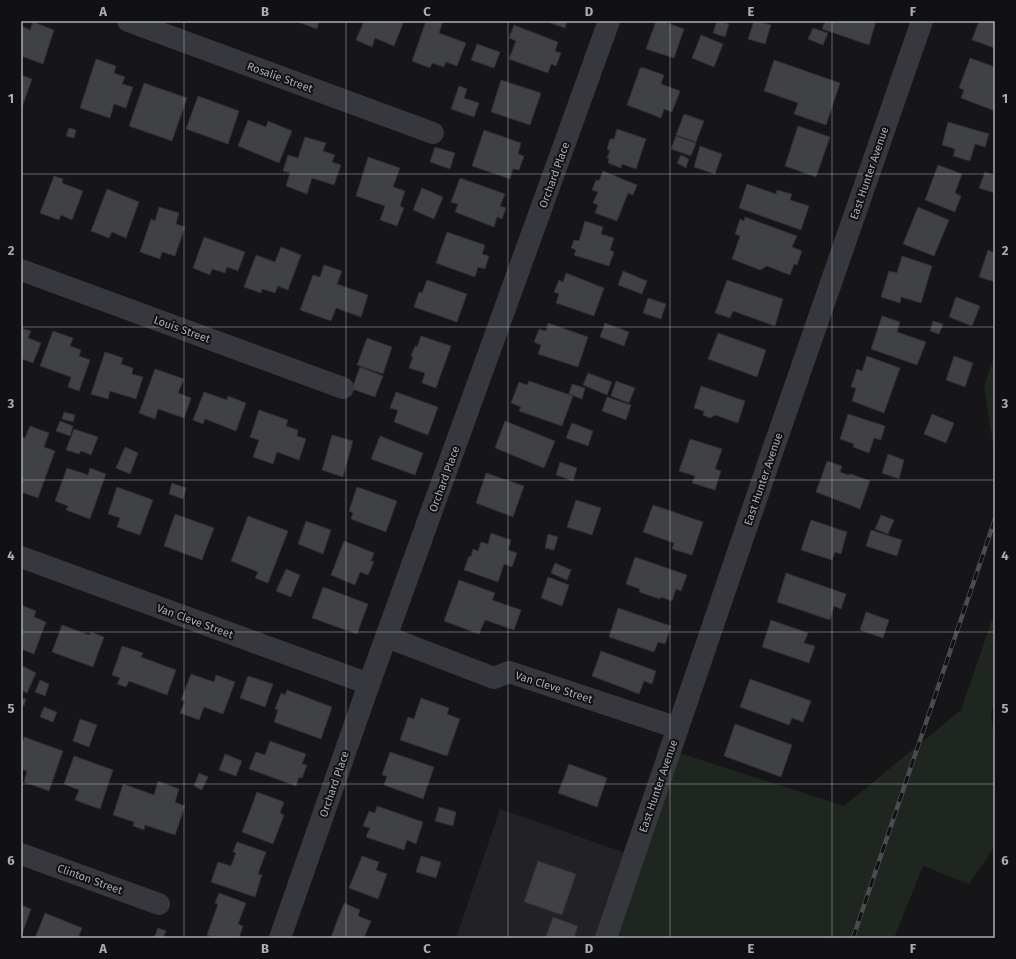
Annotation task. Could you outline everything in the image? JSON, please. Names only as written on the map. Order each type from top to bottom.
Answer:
[{"type":"street","name":"Rosalie Street","points":[[128,21],[433,133]]},
{"type":"street","name":"Orchard Place","points":[[280,938],[369,684],[609,21]]},
{"type":"street","name":"East Hunter Avenue","points":[[606,938],[922,21]]},
{"type":"street","name":"Louis Street","points":[[21,270],[343,388]]},
{"type":"street","name":"Van Cleve Street","points":[[21,557],[369,684]]},
{"type":"street","name":"Van Cleve Street","points":[[387,637],[494,678],[509,672],[678,728]]},
{"type":"street","name":"Clinton Street","points":[[21,854],[159,904]]},
{"type":"shaded area","points":[[995,354],[995,457],[984,386]]},
{"type":"shaded area","points":[[995,611],[995,703],[991,714],[995,739],[995,846],[969,884],[923,866],[894,938],[606,938],[670,750],[844,806],[961,710]]},
{"type":"shaded area","points":[[500,809],[634,856],[606,938],[456,938]]},
{"type":"building","points":[[295,21],[319,21],[317,29]]},
{"type":"building","points":[[364,21],[404,21],[394,46],[375,38],[372,47],[356,40]]},
{"type":"building","points":[[426,21],[443,21],[439,33],[466,43],[457,66],[446,62],[444,67],[432,63],[430,68],[412,61]]},
{"type":"building","points":[[545,21],[567,21],[565,28]]},
{"type":"building","points":[[656,21],[662,21],[684,29],[674,58],[646,49]]},
{"type":"building","points":[[717,21],[729,24],[725,37],[713,33]]},
{"type":"building","points":[[754,21],[771,25],[765,44],[748,39]]},
{"type":"building","points":[[825,21],[876,21],[869,45],[822,29]]},
{"type":"building","points":[[979,21],[995,21],[995,48],[972,40]]},
{"type":"building","points":[[33,22],[54,30],[43,64],[21,56],[21,26],[30,30]]},
{"type":"building","points":[[514,25],[558,42],[555,51],[561,53],[556,66],[551,64],[548,73],[509,59],[516,41],[509,38]]},
{"type":"building","points":[[813,28],[828,33],[823,45],[808,39]]},
{"type":"building","points":[[701,35],[723,44],[714,67],[692,58]]},
{"type":"building","points":[[477,44],[500,52],[494,68],[471,60]]},
{"type":"building","points":[[970,58],[995,67],[995,111],[961,98],[964,90],[959,88]]},
{"type":"building","points":[[96,59],[116,66],[114,73],[125,77],[122,84],[133,87],[126,108],[114,104],[110,118],[80,108]]},
{"type":"building","points":[[774,60],[840,83],[826,125],[794,114],[798,103],[764,91]]},
{"type":"building","points":[[640,68],[664,75],[661,84],[680,91],[672,112],[664,109],[661,118],[627,105]]},
{"type":"building","points":[[21,75],[32,79],[21,110]]},
{"type":"building","points":[[501,80],[541,93],[530,125],[491,112]]},
{"type":"building","points":[[144,83],[187,98],[172,141],[129,126]]},
{"type":"building","points":[[459,86],[467,89],[464,98],[479,103],[474,117],[451,109]]},
{"type":"building","points":[[198,96],[239,111],[228,144],[186,129]]},
{"type":"building","points":[[684,114],[704,121],[696,142],[676,135]]},
{"type":"building","points":[[248,120],[266,127],[268,121],[292,131],[279,163],[238,146]]},
{"type":"building","points":[[948,122],[989,134],[985,147],[975,144],[970,161],[953,156],[955,149],[942,145]]},
{"type":"building","points":[[798,126],[830,137],[816,177],[785,166]]},
{"type":"building","points":[[69,128],[76,130],[74,138],[66,136]]},
{"type":"building","points":[[617,129],[646,139],[636,169],[622,164],[621,168],[608,163],[609,159],[607,158],[610,151],[607,149],[610,139],[614,139]]},
{"type":"building","points":[[484,130],[521,143],[518,154],[524,156],[519,170],[513,169],[510,179],[472,166]]},
{"type":"building","points":[[676,136],[696,143],[691,156],[671,149]]},
{"type":"building","points":[[305,137],[326,143],[323,151],[335,155],[332,162],[341,165],[334,185],[312,178],[307,194],[286,186],[290,173],[283,171],[288,155],[298,158]]},
{"type":"building","points":[[700,146],[722,154],[715,174],[694,167]]},
{"type":"building","points":[[435,147],[455,153],[450,169],[430,162]]},
{"type":"building","points":[[681,155],[689,159],[686,168],[677,163]]},
{"type":"building","points":[[368,157],[400,168],[393,187],[405,191],[400,206],[404,208],[397,226],[380,220],[385,206],[356,196]]},
{"type":"building","points":[[938,165],[962,174],[955,193],[961,196],[955,212],[925,200]]},
{"type":"building","points":[[603,171],[637,185],[633,195],[628,193],[617,221],[595,213],[598,205],[593,203],[598,192],[592,190],[596,180],[599,181]]},
{"type":"building","points":[[985,172],[995,176],[995,193],[979,188]]},
{"type":"building","points":[[54,176],[63,179],[62,183],[83,191],[72,220],[61,215],[59,220],[40,213]]},
{"type":"building","points":[[460,178],[505,194],[500,206],[506,208],[502,219],[497,217],[494,227],[455,212],[458,204],[451,202]]},
{"type":"building","points":[[747,184],[776,194],[777,190],[792,194],[790,200],[809,206],[801,230],[739,208]]},
{"type":"building","points":[[422,188],[443,197],[434,219],[413,210]]},
{"type":"building","points":[[107,189],[139,202],[126,238],[112,232],[109,238],[91,231]]},
{"type":"building","points":[[159,207],[179,213],[176,224],[185,227],[175,256],[162,252],[160,259],[140,252],[151,219],[155,221]]},
{"type":"building","points":[[918,207],[949,220],[934,256],[903,244]]},
{"type":"building","points":[[745,217],[797,236],[792,247],[802,251],[797,265],[794,264],[790,275],[767,266],[760,270],[732,259],[740,236],[735,234],[740,219],[744,221]]},
{"type":"building","points":[[585,221],[603,227],[601,234],[614,238],[610,250],[614,252],[609,266],[574,255],[576,250],[571,248],[574,240],[579,241]]},
{"type":"building","points":[[447,232],[485,245],[482,254],[489,256],[485,269],[478,267],[475,277],[436,263]]},
{"type":"building","points":[[204,237],[245,252],[238,271],[227,267],[225,273],[212,269],[210,275],[193,268]]},
{"type":"building","points":[[281,247],[301,255],[288,290],[278,286],[275,293],[262,289],[261,293],[244,287],[256,255],[275,262]]},
{"type":"building","points":[[988,250],[995,253],[995,282],[979,277]]},
{"type":"building","points":[[902,256],[932,266],[921,303],[901,297],[900,303],[881,297],[889,271],[897,273]]},
{"type":"building","points":[[324,265],[342,271],[337,284],[368,295],[361,317],[336,308],[331,321],[300,310],[313,275],[320,277]]},
{"type":"building","points":[[623,271],[647,281],[642,294],[618,285]]},
{"type":"building","points":[[566,273],[604,288],[594,316],[556,303],[559,294],[554,292],[559,280],[563,282]]},
{"type":"building","points":[[427,280],[467,294],[457,322],[414,307],[419,292],[422,293]]},
{"type":"building","points":[[727,280],[783,299],[775,326],[733,311],[730,318],[715,313]]},
{"type":"building","points":[[956,297],[980,306],[972,326],[949,317]]},
{"type":"building","points":[[648,298],[666,304],[661,319],[643,313]]},
{"type":"building","points":[[882,316],[900,322],[897,332],[926,342],[917,365],[871,349]]},
{"type":"building","points":[[933,321],[943,324],[939,334],[930,331]]},
{"type":"building","points":[[548,323],[588,337],[578,367],[538,354],[541,345],[534,342],[539,329],[546,331]]},
{"type":"building","points":[[605,323],[629,332],[624,346],[600,337]]},
{"type":"building","points":[[21,328],[31,331],[28,338],[41,343],[33,363],[22,359],[21,362]]},
{"type":"building","points":[[53,331],[73,338],[70,346],[81,350],[79,356],[90,360],[79,391],[68,387],[71,377],[40,366]]},
{"type":"building","points":[[718,333],[766,350],[757,377],[708,359]]},
{"type":"building","points":[[421,336],[451,346],[436,388],[422,383],[425,373],[409,368],[413,357],[411,356],[415,346],[417,347]]},
{"type":"building","points":[[367,338],[392,347],[383,374],[357,365]]},
{"type":"building","points":[[105,352],[123,358],[121,364],[133,368],[132,374],[143,377],[136,399],[110,391],[108,399],[91,394]]},
{"type":"building","points":[[867,356],[900,368],[884,413],[852,401],[856,388],[851,387],[857,369],[862,371]]},
{"type":"building","points":[[954,356],[973,363],[965,387],[946,380]]},
{"type":"building","points":[[360,367],[383,376],[375,397],[352,389]]},
{"type":"building","points":[[155,369],[184,379],[178,393],[191,398],[184,418],[158,409],[155,419],[139,413]]},
{"type":"building","points":[[588,373],[612,382],[607,395],[583,385]]},
{"type":"building","points":[[529,381],[573,396],[562,426],[519,411],[521,407],[511,403],[519,382],[527,385]]},
{"type":"building","points":[[616,381],[635,388],[629,403],[611,396]]},
{"type":"building","points":[[572,384],[585,388],[582,399],[569,394]]},
{"type":"building","points":[[701,386],[745,401],[738,423],[715,415],[710,418],[703,415],[704,411],[694,408]]},
{"type":"building","points":[[204,392],[227,400],[228,396],[246,403],[236,431],[205,419],[203,424],[193,420]]},
{"type":"building","points":[[396,392],[438,407],[428,435],[394,422],[398,410],[390,408]]},
{"type":"building","points":[[607,397],[631,405],[626,420],[602,411]]},
{"type":"building","points":[[259,410],[288,420],[286,426],[298,430],[297,436],[306,439],[299,460],[277,452],[273,464],[253,457],[259,440],[250,437]]},
{"type":"building","points":[[64,412],[75,415],[73,422],[62,419]]},
{"type":"building","points":[[848,414],[885,426],[881,440],[874,438],[869,453],[853,447],[854,444],[840,439]]},
{"type":"building","points":[[932,414],[954,423],[946,443],[924,434]]},
{"type":"building","points":[[60,421],[73,426],[70,436],[56,431]]},
{"type":"building","points":[[505,421],[555,441],[544,468],[495,448]]},
{"type":"building","points":[[572,423],[593,431],[588,446],[566,438]]},
{"type":"building","points":[[30,426],[49,433],[44,447],[55,451],[38,498],[21,492],[21,437],[25,438]]},
{"type":"building","points":[[74,429],[98,437],[91,455],[81,451],[79,454],[66,450]]},
{"type":"building","points":[[332,435],[353,441],[343,477],[322,470]]},
{"type":"building","points":[[380,436],[423,453],[415,475],[371,459]]},
{"type":"building","points":[[690,439],[722,449],[715,469],[721,471],[715,490],[692,483],[695,476],[679,471]]},
{"type":"building","points":[[125,447],[138,453],[130,474],[116,468]]},
{"type":"building","points":[[888,454],[904,460],[899,479],[882,473]]},
{"type":"building","points":[[827,461],[842,466],[840,472],[848,475],[851,474],[870,481],[860,509],[816,492]]},
{"type":"building","points":[[560,462],[577,468],[573,481],[556,475]]},
{"type":"building","points":[[67,468],[88,475],[90,468],[106,474],[90,519],[66,510],[68,506],[55,501]]},
{"type":"building","points":[[486,473],[524,486],[513,517],[476,503]]},
{"type":"building","points":[[172,483],[186,488],[183,499],[169,494]]},
{"type":"building","points":[[117,487],[153,500],[140,535],[117,527],[120,518],[108,514]]},
{"type":"building","points":[[357,487],[397,501],[386,532],[351,519],[353,513],[349,511]]},
{"type":"building","points":[[576,500],[601,508],[592,535],[567,527]]},
{"type":"building","points":[[653,505],[703,522],[692,555],[672,549],[674,543],[643,532]]},
{"type":"building","points":[[175,514],[214,528],[202,560],[164,546]]},
{"type":"building","points":[[881,515],[894,520],[888,534],[875,529]]},
{"type":"building","points":[[248,516],[288,531],[268,583],[255,578],[258,572],[231,561]]},
{"type":"building","points":[[811,520],[847,532],[841,554],[835,552],[832,560],[801,550]]},
{"type":"building","points":[[306,521],[331,530],[323,554],[298,544]]},
{"type":"building","points":[[871,530],[902,540],[897,556],[866,546]]},
{"type":"building","points":[[491,533],[511,540],[508,550],[517,553],[512,567],[504,564],[498,582],[464,570],[469,556],[471,557],[473,549],[478,551],[481,542],[488,544]]},
{"type":"building","points":[[548,534],[558,537],[554,550],[545,548]]},
{"type":"building","points":[[344,541],[374,553],[371,561],[374,562],[368,575],[360,572],[355,585],[331,575]]},
{"type":"building","points":[[635,557],[687,575],[681,591],[676,589],[672,601],[661,597],[660,599],[639,592],[640,589],[626,584]]},
{"type":"building","points":[[555,563],[571,570],[567,580],[551,573]]},
{"type":"building","points":[[286,569],[300,575],[291,597],[276,591]]},
{"type":"building","points":[[786,573],[846,594],[841,609],[834,606],[830,620],[777,602]]},
{"type":"building","points":[[548,577],[569,585],[562,606],[541,598]]},
{"type":"building","points":[[459,580],[495,593],[492,600],[521,610],[514,630],[485,620],[479,634],[444,621]]},
{"type":"building","points":[[323,587],[368,604],[357,634],[312,618]]},
{"type":"building","points":[[21,605],[36,611],[34,617],[46,622],[34,654],[21,649]]},
{"type":"building","points":[[618,608],[671,626],[665,644],[658,642],[654,652],[609,637]]},
{"type":"building","points":[[866,612],[889,620],[883,638],[860,630]]},
{"type":"building","points":[[771,620],[808,633],[804,643],[815,646],[809,663],[762,647]]},
{"type":"building","points":[[62,625],[89,635],[91,632],[104,637],[93,667],[52,652]]},
{"type":"building","points":[[122,646],[143,653],[141,657],[176,670],[167,695],[129,681],[126,687],[117,684],[120,678],[112,675]]},
{"type":"building","points":[[601,651],[656,671],[652,684],[644,681],[639,694],[592,676]]},
{"type":"building","points":[[23,666],[36,673],[27,693],[21,690],[21,670]]},
{"type":"building","points":[[191,674],[214,682],[216,675],[235,682],[223,714],[204,707],[199,720],[180,713],[185,701],[181,700]]},
{"type":"building","points":[[248,676],[273,684],[265,707],[240,698]]},
{"type":"building","points":[[750,679],[811,701],[803,722],[792,718],[789,725],[740,707]]},
{"type":"building","points":[[40,680],[49,684],[45,696],[35,692]]},
{"type":"building","points":[[287,690],[332,707],[321,739],[274,722],[278,710],[275,709],[281,693],[285,695]]},
{"type":"building","points":[[21,698],[26,699],[24,706],[21,705]]},
{"type":"building","points":[[421,698],[449,708],[447,714],[460,719],[447,756],[400,740],[408,717],[414,719]]},
{"type":"building","points":[[44,707],[57,712],[53,722],[40,717]]},
{"type":"building","points":[[80,719],[97,725],[89,747],[73,741]]},
{"type":"building","points":[[735,724],[792,745],[781,777],[724,756]]},
{"type":"building","points":[[24,737],[63,751],[49,791],[24,782],[27,771],[21,769],[21,746]]},
{"type":"building","points":[[270,741],[306,754],[302,764],[307,765],[302,778],[299,777],[296,786],[249,769],[256,752],[265,755]]},
{"type":"building","points":[[390,752],[434,767],[423,799],[384,785],[387,776],[382,775]]},
{"type":"building","points":[[225,754],[242,761],[236,776],[219,770]]},
{"type":"building","points":[[74,756],[113,770],[100,809],[75,800],[79,790],[64,784]]},
{"type":"building","points":[[569,764],[607,778],[597,807],[558,793]]},
{"type":"building","points":[[199,773],[208,777],[202,790],[194,786]]},
{"type":"building","points":[[158,781],[179,789],[175,802],[185,806],[175,835],[145,825],[144,830],[133,826],[134,822],[113,815],[123,784],[154,795]]},
{"type":"building","points":[[257,792],[284,802],[280,813],[284,815],[273,844],[242,832]]},
{"type":"building","points":[[377,806],[423,822],[416,844],[407,840],[404,850],[366,837],[370,828],[363,826],[369,811],[375,813]]},
{"type":"building","points":[[439,807],[456,812],[453,826],[435,821]]},
{"type":"building","points":[[237,842],[266,852],[258,874],[262,875],[255,897],[211,882],[218,862],[231,866],[236,853],[233,852]]},
{"type":"building","points":[[362,856],[379,862],[376,870],[387,874],[378,899],[349,888]]},
{"type":"building","points":[[421,856],[441,862],[436,878],[416,872]]},
{"type":"building","points":[[538,861],[576,874],[562,915],[524,902]]},
{"type":"building","points":[[219,893],[246,903],[238,924],[243,926],[239,938],[216,938],[207,935],[218,904],[215,903]]},
{"type":"building","points":[[344,903],[360,910],[358,916],[371,921],[364,938],[331,937]]},
{"type":"building","points":[[21,905],[31,909],[21,937]]},
{"type":"building","points":[[45,913],[82,928],[78,938],[35,938]]},
{"type":"building","points":[[553,917],[578,926],[574,938],[551,938],[546,936]]},
{"type":"building","points":[[158,928],[166,931],[163,938],[154,938]]},
{"type":"railway","points":[[853,938],[995,519]]}]
